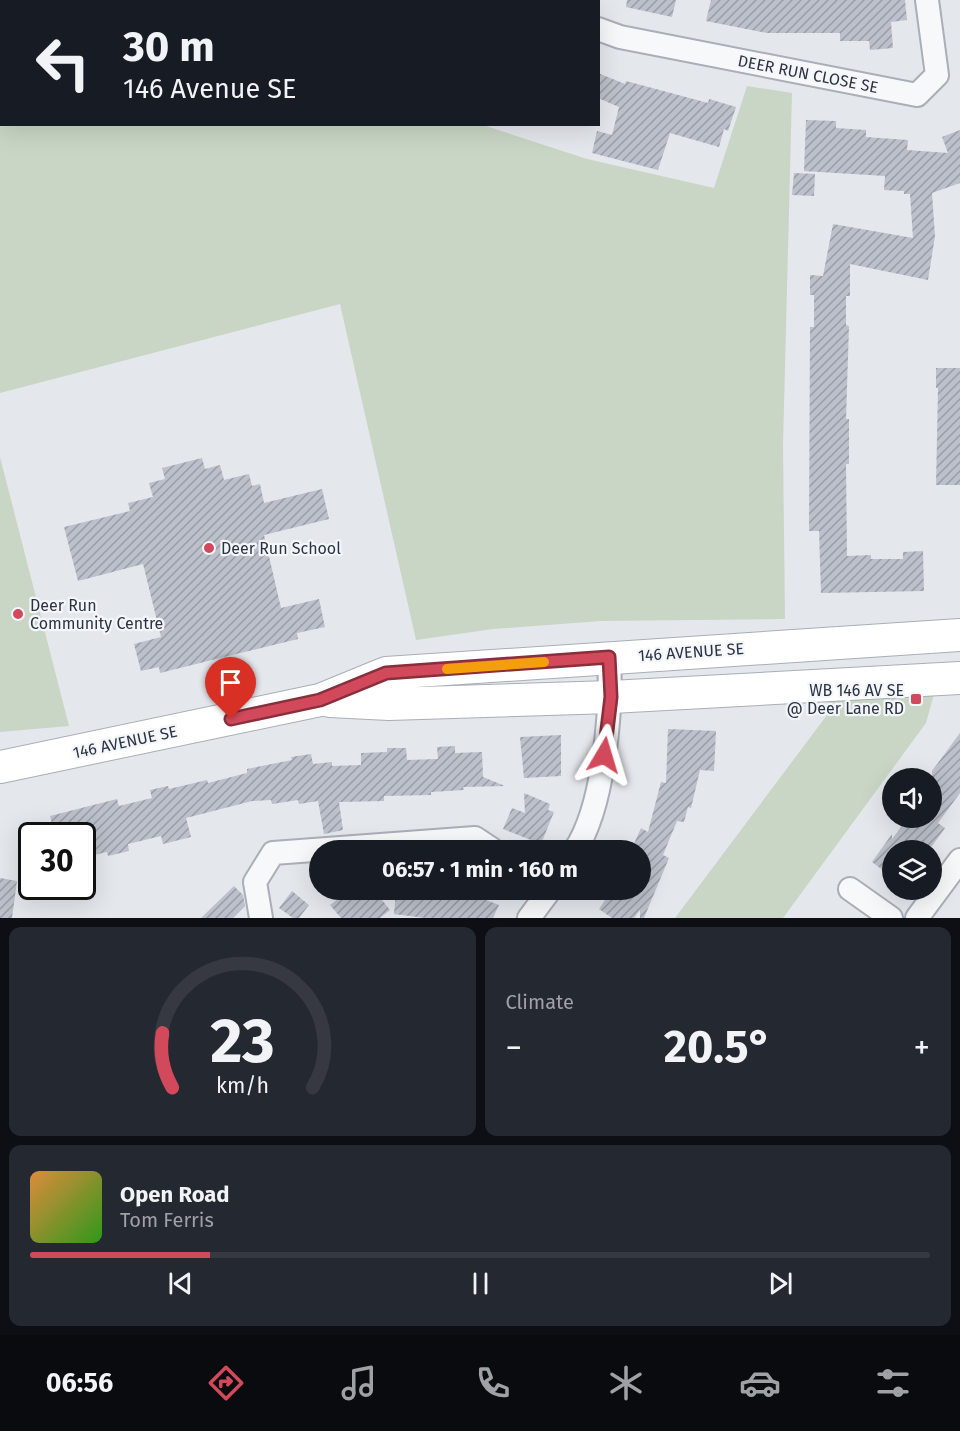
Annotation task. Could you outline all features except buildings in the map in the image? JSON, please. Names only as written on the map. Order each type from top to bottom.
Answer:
[{"type":"street","name":"DEER RUN CLOSE SE","points":[[600,30],[632,39],[917,95],[937,75],[927,0]]},
{"type":"street","name":"146 AVENUE SE","points":[[0,767],[320,700],[386,673],[960,635]]},
{"type":"street","points":[[579,840],[593,803],[604,755],[611,697],[609,657]]},
{"type":"street","name":"146 AVENUE SE","points":[[320,700],[389,704],[611,697],[960,678]]},
{"type":"street","points":[[447,840],[474,838],[477,840]]},
{"type":"street","points":[[261,918],[255,882],[273,853],[309,850]]},
{"type":"street","points":[[917,918],[960,860]]},
{"type":"street","points":[[850,889],[891,918]]},
{"type":"street","points":[[529,918],[542,900]]},
{"type":"green space","points":[[747,86],[792,93],[783,445],[785,619],[601,621],[493,629],[416,640],[340,304],[0,393],[0,126],[486,126],[587,159],[714,188]]},
{"type":"green space","name":"Deer Run Community Centre","points":[[0,457],[69,726],[0,732]]},
{"type":"green space","points":[[934,694],[926,723],[893,768],[882,768],[882,783],[783,918],[675,918],[827,715],[828,697]]},
{"type":"slow traffic","points":[[447,669],[544,662]]},
{"type":"place","name":"Deer Run School","points":[[209,548]]},
{"type":"place","name":"Deer Run Community Centre","points":[[18,614]]},
{"type":"place","name":"WB 146 AV SE @ Deer Lane RD","points":[[916,699]]},
{"type":"route","points":[[231,719],[320,700],[386,673],[609,657],[611,697],[604,755]]}]
